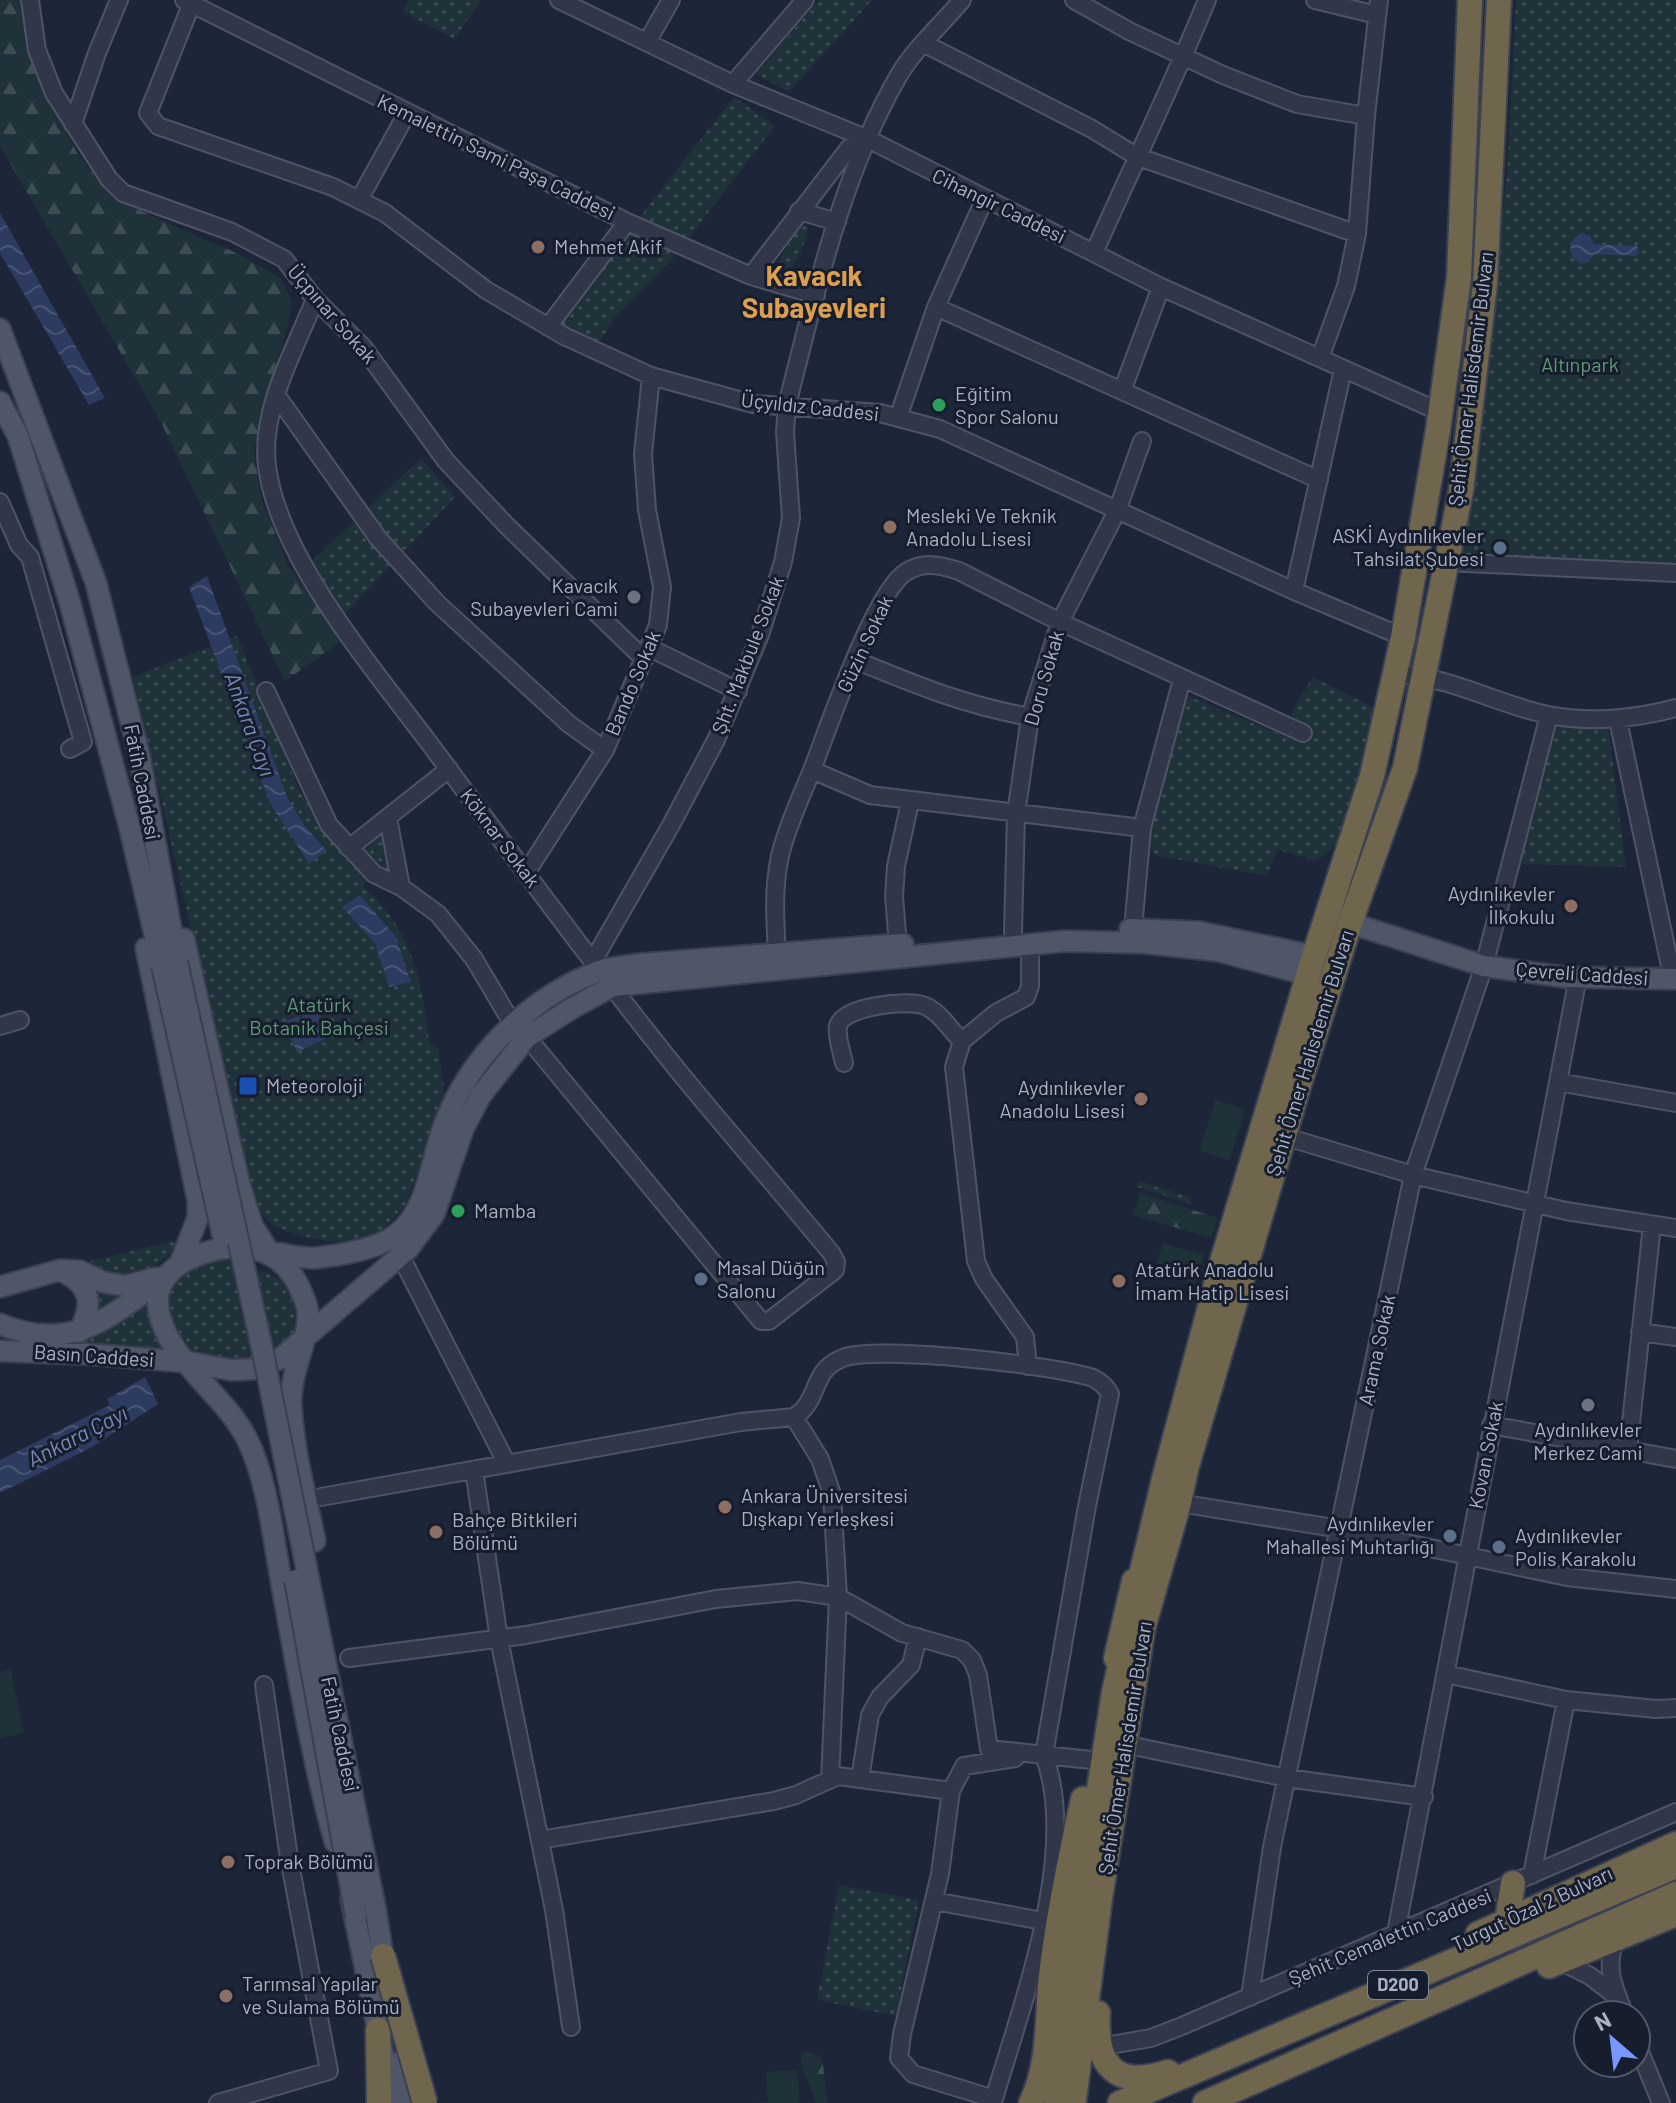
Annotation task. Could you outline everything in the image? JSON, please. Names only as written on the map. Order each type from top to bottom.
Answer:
[{"type":"highway","name":"Şehit Ömer Halisdemir Bulvarı","points":[[1065,2102],[1083,1893],[1114,1692],[1165,1475],[1226,1248],[1311,965],[1353,843],[1372,776],[1403,637],[1459,277],[1470,0]]},
{"type":"highway","name":"Şehit Ömer Halisdemir Bulvarı","points":[[1070,2063],[1100,1899],[1143,1628],[1283,1136],[1350,923],[1405,768],[1461,491],[1485,284],[1499,0]]},
{"type":"highway","points":[[1031,2103],[1043,2064],[1064,1884],[1154,1502],[1165,1475]]},
{"type":"highway","name":"Turgut Özal 2 Bulvarı","points":[[1305,2024],[1416,1963],[1676,1844]]},
{"type":"highway","name":"Turgut Özal 2 Bulvarı","points":[[1120,2103],[1676,1866]]},
{"type":"highway","points":[[1507,1921],[1522,1879]]},
{"type":"highway","name":"Turgut Özal 2 Bulvarı","points":[[1205,2103],[1676,1894]]},
{"type":"highway","points":[[1100,1899],[1098,2038],[1112,2069],[1140,2078],[1159,2075],[1262,2043]]},
{"type":"highway","name":"Turgut Özal 2 Bulvarı","points":[[1403,2014],[1476,1995],[1676,1914]]},
{"type":"highway","points":[[383,1956],[425,2103]]},
{"type":"highway","points":[[1052,1974],[1052,2015],[1070,2063],[1088,2058],[1098,2038]]},
{"type":"highway","points":[[378,2030],[379,2103]]},
{"type":"main road","name":"Fatih Caddesi","points":[[0,329],[96,583],[139,754],[155,843],[170,964],[366,1914],[378,2030],[393,2103]]},
{"type":"main road","name":"Fatih Caddesi","points":[[0,402],[18,436],[66,590],[170,964]]},
{"type":"main road","points":[[130,829],[139,917],[198,1201],[198,1217],[157,1301],[161,1327],[171,1345],[247,1437],[264,1493],[325,1806],[366,1914]]},
{"type":"main road","points":[[155,843],[191,963],[239,1183],[252,1225],[269,1252],[284,1262],[296,1277],[308,1311],[291,1405],[361,1793],[366,1914]]},
{"type":"main road","name":"Çevreli Caddesi","points":[[1350,923],[1484,966],[1578,977],[1675,979]]},
{"type":"main road","points":[[602,972],[814,968],[1022,938],[1062,927],[1199,932],[1311,965]]},
{"type":"main road","points":[[0,1287],[60,1270],[80,1271],[103,1282],[125,1286],[174,1268],[205,1252],[230,1248],[315,1258],[370,1249],[397,1235],[419,1209],[443,1128],[457,1097],[492,1044],[574,1007],[602,972],[641,964],[1022,938],[1160,944],[1311,965]]},
{"type":"main road","points":[[188,1362],[231,1370],[254,1369],[280,1359],[401,1257],[434,1214],[464,1127],[520,1030]]},
{"type":"main road","points":[[0,1324],[43,1335],[79,1332],[110,1317],[174,1268]]},
{"type":"main road","points":[[60,1270],[76,1278],[85,1289],[88,1304],[86,1319],[79,1332]]},
{"type":"main road","points":[[0,1337],[86,1354]]},
{"type":"main road","name":"Basın Caddesi","points":[[0,1351],[188,1362]]},
{"type":"main road","name":"Fatih Caddesi","points":[[366,1914],[383,1956],[411,2103]]},
{"type":"street","name":"Üçpınar Sokak","points":[[30,0],[37,50],[54,93],[109,179],[123,193],[232,232],[284,259],[315,299],[363,347],[446,461],[506,525],[647,653],[738,691]]},
{"type":"street","points":[[73,124],[119,0]]},
{"type":"street","name":"Cihangir Caddesi","points":[[559,0],[733,84],[868,139],[1161,287],[1440,412]]},
{"type":"street","points":[[647,42],[671,0]]},
{"type":"street","points":[[733,84],[805,0]]},
{"type":"street","name":"Şht. Makbule Sokak","points":[[602,972],[738,691],[783,562],[791,518],[785,432],[787,405],[837,222],[868,139],[900,73],[962,0]]},
{"type":"street","points":[[1074,0],[1184,57],[1297,104],[1366,116]]},
{"type":"street","points":[[1094,253],[1207,0]]},
{"type":"street","points":[[1315,0],[1378,8],[1357,234],[1346,286],[1320,358]]},
{"type":"street","name":"Üçyıldız Caddesi","points":[[189,1],[148,113],[158,126],[333,187],[385,213],[486,290],[548,327],[651,376],[753,404],[880,413],[940,429],[1294,591],[1403,637]]},
{"type":"street","name":"Kemalettin Sami Paşa Caddesi","points":[[189,1],[627,222],[751,276],[816,295]]},
{"type":"street","points":[[925,44],[1092,129],[1136,156],[1357,234]]},
{"type":"street","points":[[359,200],[407,113]]},
{"type":"street","points":[[751,276],[849,148],[868,139]]},
{"type":"street","points":[[898,418],[936,307],[985,198]]},
{"type":"street","points":[[799,211],[837,222]]},
{"type":"street","points":[[548,327],[627,222]]},
{"type":"street","points":[[1122,391],[1161,287]]},
{"type":"street","name":"Köknar Sokak","points":[[315,299],[269,420],[267,464],[276,506],[293,546],[331,610],[526,873],[679,1071],[832,1254],[836,1262],[835,1270],[769,1321],[761,1321],[520,1030]]},
{"type":"street","points":[[936,307],[1319,480]]},
{"type":"street","points":[[1294,591],[1343,369]]},
{"type":"street","name":"Bando Sokak","points":[[526,873],[605,750],[658,625],[662,587],[647,510],[643,454],[651,376]]},
{"type":"street","points":[[277,396],[378,538],[437,603],[569,724],[605,750]]},
{"type":"street","name":"Doru Sokak","points":[[962,1041],[996,1013],[1026,997],[1030,986],[1022,938],[1016,814],[1030,717],[1060,622],[1117,511],[1142,441]]},
{"type":"street","points":[[0,502],[19,545],[30,557],[83,742],[70,749]]},
{"type":"street","points":[[1445,562],[1676,573]]},
{"type":"street","name":"Güzin Sokak","points":[[777,953],[774,899],[780,855],[855,660],[891,586],[904,573],[922,565],[931,564],[959,571],[1060,622],[1303,733]]},
{"type":"street","points":[[855,660],[945,697],[1030,717]]},
{"type":"street","points":[[1395,674],[1423,675],[1549,715],[1618,720],[1676,708]]},
{"type":"street","points":[[1133,929],[1142,828],[1182,679]]},
{"type":"street","points":[[266,691],[329,825],[374,874],[401,887],[438,914],[474,959],[520,1030]]},
{"type":"street","name":"Arama Sokak","points":[[1250,1997],[1272,1847],[1413,1175],[1484,966],[1549,715]]},
{"type":"street","points":[[1618,720],[1675,979]]},
{"type":"street","points":[[349,848],[449,769]]},
{"type":"street","points":[[812,770],[870,795],[1142,828]]},
{"type":"street","points":[[898,945],[894,896],[896,866],[910,802]]},
{"type":"street","points":[[388,818],[401,887]]},
{"type":"street","name":"Kovan Sokak","points":[[1396,1933],[1578,977]]},
{"type":"street","points":[[844,1063],[837,1028],[842,1018],[853,1011],[889,1005],[923,1005],[938,1014],[962,1041],[954,1067],[976,1261],[984,1279],[1025,1337],[1028,1366]]},
{"type":"street","points":[[0,1026],[20,1020]]},
{"type":"street","points":[[1558,1082],[1676,1103]]},
{"type":"street","points":[[1283,1136],[1413,1175],[1534,1202],[1676,1228]]},
{"type":"street","points":[[1628,1451],[1652,1225]]},
{"type":"street","points":[[401,1257],[507,1464]]},
{"type":"street","points":[[1640,1332],[1676,1337]]},
{"type":"street","points":[[321,1497],[741,1422],[794,1417],[810,1404],[822,1373],[830,1365],[855,1355],[906,1354],[1028,1366],[1093,1379],[1106,1386],[1110,1394],[1041,1754],[1052,1777],[1055,1840],[1040,1949],[994,2099],[913,2074],[899,2058],[902,2034],[940,1874],[951,1791],[964,1766],[1041,1754]]},
{"type":"street","points":[[794,1417],[820,1459],[832,1494],[838,1597],[830,1780]]},
{"type":"street","points":[[1491,1425],[1676,1459]]},
{"type":"street","points":[[474,1470],[499,1639],[554,1910],[571,2027]]},
{"type":"street","points":[[1179,1503],[1340,1529],[1567,1577],[1676,1589]]},
{"type":"street","points":[[349,1658],[499,1639],[716,1599],[798,1591],[838,1597],[902,1633],[962,1650],[972,1660],[978,1675],[989,1749],[1091,1760]]},
{"type":"street","points":[[860,1779],[870,1715],[880,1697],[911,1665],[918,1637]]},
{"type":"street","points":[[1446,1674],[1566,1700],[1656,1709],[1676,1708]]},
{"type":"street","points":[[218,2103],[329,2071],[289,1858],[264,1685]]},
{"type":"street","points":[[1522,1879],[1566,1700]]},
{"type":"street","points":[[1124,1744],[1287,1778],[1424,1797]]},
{"type":"street","points":[[540,1840],[774,1801],[796,1795],[838,1776],[951,1791]]},
{"type":"street","name":"Şehit Cemalettin Caddesi","points":[[1098,2038],[1151,2038],[1676,1812]]},
{"type":"street","points":[[934,1901],[1043,1921]]},
{"type":"street","points":[[1616,1939],[1609,1956],[1610,1973],[1618,1998]]},
{"type":"street","points":[[1560,1961],[1590,1976],[1618,1998]]},
{"type":"street","points":[[1651,2079],[1661,2103]]},
{"type":"green space","points":[[0,0],[23,0],[33,60],[77,153],[112,198],[234,252],[281,278],[292,303],[254,451],[261,499],[289,567],[342,641],[285,681],[161,422],[0,146]]},
{"type":"green space","points":[[409,0],[481,0],[454,39],[402,11]]},
{"type":"green space","points":[[819,0],[872,0],[789,92],[756,74]]},
{"type":"green space","name":"Altınpark","points":[[1516,0],[1676,0],[1676,573],[1445,562],[1482,381],[1507,176]]},
{"type":"green space","points":[[734,97],[775,126],[674,257],[613,320],[599,344],[562,325],[565,313]]},
{"type":"green space","points":[[808,227],[806,238],[791,269],[779,269],[777,264],[798,228]]},
{"type":"green space","points":[[421,458],[455,497],[345,614],[309,564]]},
{"type":"green space","name":"Atatürk Botanik Bahçesi","points":[[237,636],[300,792],[328,835],[369,877],[363,886],[380,903],[404,939],[423,997],[429,1042],[438,1049],[446,1102],[405,1205],[378,1233],[358,1241],[324,1240],[289,1232],[268,1220],[254,1202],[133,677]]},
{"type":"green space","points":[[1313,677],[1376,709],[1359,794],[1352,815],[1330,850],[1315,861],[1277,849],[1267,876],[1154,855],[1150,847],[1151,831],[1188,696],[1291,739],[1300,738],[1306,729],[1291,713]]},
{"type":"green space","points":[[1608,725],[1626,867],[1516,864],[1554,727]]},
{"type":"green space","points":[[383,831],[392,869],[387,876],[363,852]]},
{"type":"green space","points":[[1215,1100],[1245,1109],[1230,1160],[1200,1151]]},
{"type":"green space","points":[[1139,1181],[1189,1197],[1192,1204],[1137,1187]]},
{"type":"green space","points":[[1140,1193],[1218,1218],[1211,1238],[1133,1215]]},
{"type":"green space","points":[[178,1240],[165,1258],[137,1272],[106,1277],[93,1268],[90,1261]]},
{"type":"green space","points":[[1163,1243],[1204,1255],[1195,1283],[1154,1271]]},
{"type":"green space","points":[[220,1258],[273,1275],[284,1282],[293,1294],[298,1311],[294,1334],[272,1355],[252,1360],[211,1361],[192,1355],[168,1324],[167,1298],[179,1277],[198,1262]]},
{"type":"green space","points":[[89,1286],[130,1296],[93,1321]]},
{"type":"green space","points":[[150,1297],[149,1313],[164,1352],[79,1345],[79,1342],[107,1328]]},
{"type":"green space","points":[[11,1669],[24,1733],[0,1738],[0,1672]]},
{"type":"green space","points":[[839,1885],[919,1900],[896,2016],[817,2000]]},
{"type":"green space","points":[[810,2053],[819,2056],[823,2064],[827,2103],[816,2103],[800,2059]]},
{"type":"green space","points":[[798,2070],[799,2103],[753,2103],[768,2102],[766,2072]]},
{"type":"water","points":[[0,213],[105,398],[89,405],[0,253]]},
{"type":"water","points":[[1582,233],[1590,236],[1594,244],[1637,246],[1639,252],[1636,256],[1594,254],[1589,262],[1581,264],[1573,257],[1570,248],[1573,240]]},
{"type":"water","name":"Ankara Çayı","points":[[207,576],[287,797],[305,826],[326,850],[309,864],[270,803],[189,587]]},
{"type":"water","points":[[360,895],[396,937],[411,982],[389,987],[375,943],[342,907]]},
{"type":"water","points":[[316,1008],[329,1037],[297,1052],[284,1022],[302,1018],[303,1014]]},
{"type":"water","name":"Ankara Çayı","points":[[145,1377],[158,1404],[92,1447],[0,1493],[0,1460],[110,1405],[107,1399]]},
{"type":"place","name":"Mehmet Akif","points":[[538,247]]},
{"type":"place","name":"Eğitim Spor Salonu","points":[[939,405]]},
{"type":"place","name":"Mesleki Ve Teknik Anadolu Lisesi","points":[[890,527]]},
{"type":"place","name":"ASKİ Aydınlıkevler Tahsilat Şubesi","points":[[1500,548]]},
{"type":"place","name":"Kavacık Subayevleri Cami","points":[[634,597]]},
{"type":"place","name":"Aydınlıkevler İlkokulu","points":[[1571,906]]},
{"type":"place","name":"Meteoroloji","points":[[248,1086]]},
{"type":"place","name":"Aydınlıkevler Anadolu Lisesi","points":[[1141,1099]]},
{"type":"place","name":"Mamba","points":[[458,1211]]},
{"type":"place","name":"Masal Düğün Salonu","points":[[701,1279]]},
{"type":"place","name":"Atatürk Anadolu İmam Hatip Lisesi","points":[[1119,1281]]},
{"type":"place","name":"Aydınlıkevler Merkez Cami","points":[[1588,1405]]},
{"type":"place","name":"Ankara Üniversitesi Dışkapı Yerleşkesi","points":[[725,1507]]},
{"type":"place","name":"Bahçe Bitkileri Bölümü","points":[[436,1532]]},
{"type":"place","name":"Aydınlıkevler Mahallesi Muhtarlığı","points":[[1450,1536]]},
{"type":"place","name":"Aydınlıkevler Polis Karakolu","points":[[1499,1547]]},
{"type":"place","name":"Toprak Bölümü","points":[[228,1862]]},
{"type":"place","name":"Tarımsal Yapılar ve Sulama Bölümü","points":[[226,1996]]},
{"type":"district","name":"Kavacık Subayevleri","points":[[814,292]]}]
